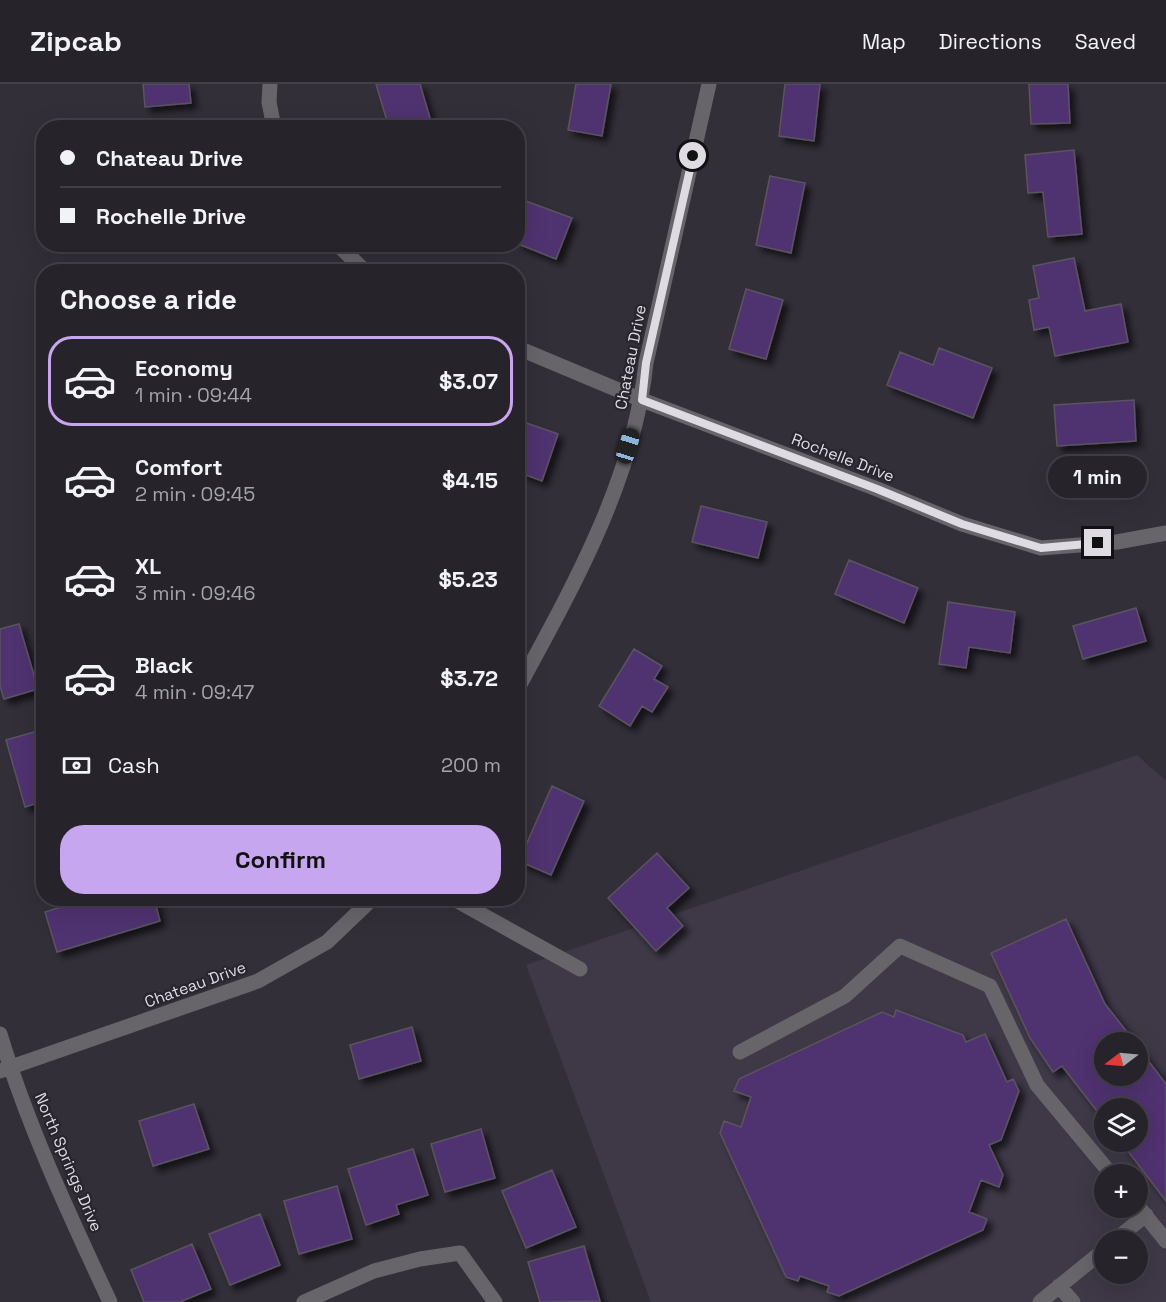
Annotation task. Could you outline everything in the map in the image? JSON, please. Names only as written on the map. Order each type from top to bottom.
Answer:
[{"type":"street","points":[[270,84],[269,102],[272,120]]},
{"type":"street","name":"Chateau Drive","points":[[525,675],[553,624],[606,514],[642,400],[646,363],[709,84]]},
{"type":"street","points":[[345,252],[358,264]]},
{"type":"street","name":"Rochelle Drive","points":[[525,351],[642,400],[877,489],[962,524],[1041,548],[1117,542],[1166,533]]},
{"type":"street","name":"Chateau Drive","points":[[5,1070],[258,981],[327,942],[365,906]]},
{"type":"street","points":[[466,906],[580,969]]},
{"type":"street","points":[[740,1052],[845,996],[900,945],[990,986],[1037,1085],[1103,1164]]},
{"type":"street","name":"North Springs Drive","points":[[0,1034],[5,1070],[110,1302]]},
{"type":"street","points":[[1124,1230],[1134,1218]]},
{"type":"street","points":[[1147,1218],[1166,1241]]},
{"type":"street","points":[[304,1302],[374,1271],[420,1258],[460,1253],[495,1302]]},
{"type":"street","points":[[1040,1302],[1094,1258]]},
{"type":"street","points":[[1059,1286],[1073,1302]]},
{"type":"shaded area","points":[[1137,755],[1166,781],[1166,1302],[651,1302],[526,965]]},
{"type":"building","points":[[143,84],[189,84],[191,103],[145,107]]},
{"type":"building","points":[[376,84],[420,84],[431,120],[387,120]]},
{"type":"building","points":[[576,84],[611,84],[602,136],[568,130]]},
{"type":"building","points":[[785,84],[820,84],[814,141],[779,136]]},
{"type":"building","points":[[1029,84],[1068,84],[1070,123],[1031,124]]},
{"type":"building","points":[[1074,150],[1082,234],[1048,237],[1043,192],[1028,193],[1025,155]]},
{"type":"building","points":[[770,176],[805,183],[791,253],[756,245]]},
{"type":"building","points":[[525,201],[572,218],[556,259],[525,247]]},
{"type":"building","points":[[1074,258],[1085,311],[1121,304],[1128,342],[1055,356],[1049,327],[1034,330],[1029,300],[1039,298],[1033,266]]},
{"type":"building","points":[[746,289],[783,300],[766,359],[729,349]]},
{"type":"building","points":[[939,348],[992,368],[973,418],[887,385],[900,352],[933,365]]},
{"type":"building","points":[[1134,400],[1136,441],[1057,446],[1054,405]]},
{"type":"building","points":[[525,422],[558,434],[542,481],[525,475]]},
{"type":"building","points":[[701,506],[767,522],[758,558],[692,542]]},
{"type":"building","points":[[849,560],[918,588],[904,623],[835,594]]},
{"type":"building","points":[[948,602],[1015,612],[1010,653],[969,647],[966,668],[939,664]]},
{"type":"building","points":[[1136,608],[1146,641],[1083,659],[1073,626]]},
{"type":"building","points":[[19,624],[36,682],[36,690],[4,699],[0,686],[0,629]]},
{"type":"building","points":[[634,649],[662,666],[654,679],[668,687],[652,712],[642,706],[630,726],[599,706]]},
{"type":"building","points":[[36,731],[36,804],[25,807],[6,740]]},
{"type":"building","points":[[552,786],[584,801],[551,875],[525,864],[525,847]]},
{"type":"building","points":[[657,853],[689,888],[667,908],[683,926],[656,951],[608,898]]},
{"type":"building","points":[[64,906],[156,906],[160,921],[57,952],[45,912]]},
{"type":"building","points":[[1066,919],[1105,1004],[1127,1032],[1094,1032],[1094,1086],[1148,1086],[1148,1060],[1166,1084],[1166,1201],[1148,1177],[1148,1164],[1138,1164],[1129,1152],[1148,1152],[1148,1098],[1094,1098],[1094,1107],[1062,1066],[1053,1072],[1030,1038],[991,953]]},
{"type":"building","points":[[896,1010],[963,1035],[966,1042],[985,1034],[1007,1082],[1013,1079],[1019,1091],[1001,1140],[989,1145],[1003,1175],[999,1187],[981,1180],[969,1212],[987,1219],[983,1230],[839,1296],[827,1292],[829,1286],[800,1276],[798,1281],[786,1277],[720,1133],[724,1121],[741,1127],[751,1097],[734,1091],[739,1079],[882,1012],[894,1017]]},
{"type":"building","points":[[412,1027],[421,1061],[359,1079],[350,1045]]},
{"type":"building","points":[[194,1104],[209,1149],[153,1166],[139,1121]]},
{"type":"building","points":[[481,1129],[495,1178],[445,1192],[431,1144]]},
{"type":"building","points":[[413,1149],[428,1195],[396,1205],[399,1214],[366,1225],[348,1169]]},
{"type":"building","points":[[552,1170],[576,1227],[526,1248],[502,1191]]},
{"type":"building","points":[[337,1186],[352,1239],[299,1254],[284,1201]]},
{"type":"building","points":[[260,1214],[280,1265],[230,1285],[209,1234]]},
{"type":"building","points":[[192,1244],[211,1289],[180,1302],[144,1302],[131,1270]]},
{"type":"building","points":[[584,1246],[600,1301],[540,1302],[528,1262]]},
{"type":"route","points":[[693,156],[646,363],[642,400],[877,489],[962,524],[1041,548],[1098,543]]}]
